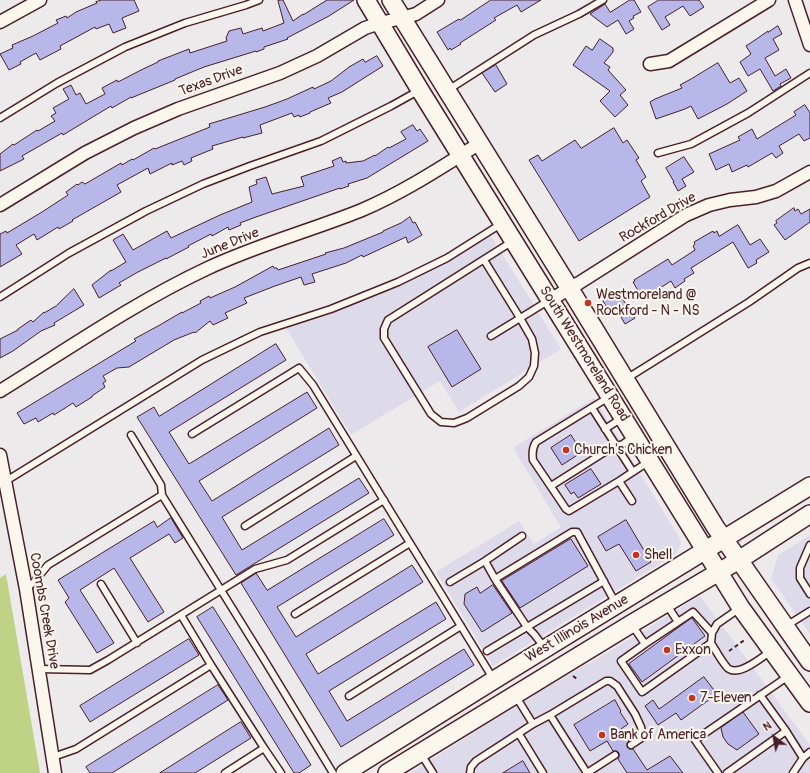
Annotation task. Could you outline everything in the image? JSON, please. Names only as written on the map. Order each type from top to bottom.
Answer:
[{"type":"main road","name":"South Westmoreland Road","points":[[366,0],[460,155],[611,396],[741,608],[810,702]]},
{"type":"main road","name":"South Westmoreland Road","points":[[390,0],[724,539],[810,662]]},
{"type":"main road","name":"West Illinois Avenue","points":[[344,773],[810,486]]},
{"type":"main road","name":"West Illinois Avenue","points":[[387,773],[665,603],[808,518]]},
{"type":"main road","points":[[408,733],[420,753]]},
{"type":"street","points":[[0,22],[40,0]]},
{"type":"street","name":"Texas Drive","points":[[0,205],[85,154],[134,128],[178,109],[280,73],[317,56],[365,28],[416,14],[438,0]]},
{"type":"street","points":[[650,64],[669,61],[769,0]]},
{"type":"street","points":[[795,0],[810,45]]},
{"type":"street","name":"June Drive","points":[[0,391],[161,292],[207,268],[362,210],[408,187],[480,143]]},
{"type":"street","name":"Rockford Drive","points":[[550,300],[570,289],[686,215],[709,205],[730,200],[756,197],[776,191],[810,172]]},
{"type":"street","name":"Coombs Creek Drive","points":[[0,455],[26,589],[55,773]]},
{"type":"lane","points":[[0,118],[57,83],[125,47],[185,23],[259,0]]},
{"type":"lane","points":[[447,90],[534,35],[579,14],[603,0]]},
{"type":"lane","points":[[658,153],[691,144],[748,113],[810,73]]},
{"type":"lane","points":[[0,297],[69,253],[146,211],[203,184],[321,141],[392,106],[420,90]]},
{"type":"lane","points":[[6,481],[202,360],[260,332],[331,309],[398,282],[447,258],[503,223]]},
{"type":"lane","points":[[484,260],[532,339],[535,353],[534,366],[529,377],[519,386],[467,418],[454,423],[441,422],[431,414],[384,338],[384,329],[388,320],[514,240]]},
{"type":"lane","points":[[626,379],[749,302],[798,268],[810,264]]},
{"type":"lane","points":[[492,336],[550,300]]},
{"type":"lane","points":[[192,434],[299,368],[313,385],[494,680]]},
{"type":"lane","points":[[611,396],[536,442],[533,446],[533,460],[568,511],[650,461]]},
{"type":"lane","points":[[592,408],[633,472]]},
{"type":"lane","points":[[605,428],[623,417]]},
{"type":"lane","points":[[131,435],[161,485],[162,495],[332,773]]},
{"type":"lane","points":[[551,486],[611,448],[623,444],[635,436]]},
{"type":"lane","points":[[245,526],[356,456]]},
{"type":"lane","points":[[618,481],[632,501]]},
{"type":"lane","points":[[26,589],[48,565],[162,495]]},
{"type":"lane","points":[[39,669],[90,670],[137,643],[256,569],[288,560],[384,500]]},
{"type":"lane","points":[[495,580],[572,532],[577,532],[616,605]]},
{"type":"lane","points":[[450,582],[522,536]]},
{"type":"lane","points":[[295,614],[410,543]]},
{"type":"lane","points":[[810,545],[800,568],[800,578],[810,594]]},
{"type":"lane","points":[[484,561],[527,627],[546,648]]},
{"type":"lane","points":[[487,651],[604,581]]},
{"type":"lane","points":[[101,584],[137,643]]},
{"type":"lane","points":[[665,603],[678,622]]},
{"type":"lane","points":[[741,608],[717,624],[712,633],[711,643],[728,668],[734,671],[745,669],[772,650]]},
{"type":"lane","points":[[786,627],[810,611]]},
{"type":"lane","points":[[711,643],[642,692],[621,661],[693,612],[712,633]]},
{"type":"lane","points":[[181,615],[211,665],[281,773]]},
{"type":"lane","points":[[631,624],[645,644]]},
{"type":"lane","points":[[349,696],[461,626]]},
{"type":"lane","points":[[53,757],[76,749],[211,665]]},
{"type":"lane","points":[[718,773],[695,740],[790,675]]},
{"type":"lane","points":[[470,773],[471,767],[476,760],[606,681],[610,681],[617,686],[635,714],[641,727],[642,732],[640,739],[631,745]]},
{"type":"lane","points":[[515,695],[533,724]]},
{"type":"lane","points":[[760,695],[803,758]]},
{"type":"lane","points":[[550,715],[587,773],[615,755]]},
{"type":"lane","points":[[727,773],[786,731]]},
{"type":"lane","points":[[519,734],[543,773]]},
{"type":"lane","points":[[225,773],[264,748]]},
{"type":"lane","points":[[793,773],[803,758],[810,752]]},
{"type":"lane","points":[[420,753],[433,773]]},
{"type":"path","points":[[729,651],[750,636]]},
{"type":"shaded area","points":[[491,236],[561,349],[459,412],[440,381],[351,435],[286,328],[355,304],[413,279]]},
{"type":"shaded area","points":[[594,398],[680,539],[681,544],[676,554],[493,666],[436,572],[519,521],[534,544],[561,527],[513,448]]},
{"type":"shaded area","points":[[810,535],[810,634],[771,579],[778,555]]},
{"type":"shaded area","points":[[700,596],[810,745],[810,773],[410,773],[537,693],[605,654]]},
{"type":"green space","points":[[6,574],[40,773],[0,773],[0,578]]},
{"type":"building","points":[[102,0],[134,0],[139,11],[122,18],[126,28],[113,33],[109,24],[96,29],[95,27],[60,46],[61,49],[40,60],[36,53],[20,62],[21,64],[9,70],[0,54],[13,48],[12,45],[58,23],[56,20],[66,16],[67,18],[76,12]]},
{"type":"building","points":[[283,0],[293,21],[327,0],[354,0],[329,16],[287,38],[288,39],[264,47],[264,49],[256,52],[204,67],[131,97],[112,108],[111,106],[63,135],[62,133],[22,156],[24,159],[0,171],[0,154],[13,144],[14,145],[37,130],[38,131],[55,121],[51,116],[56,113],[53,108],[69,99],[63,89],[71,85],[76,95],[80,93],[86,104],[105,94],[102,88],[117,80],[118,82],[158,61],[189,49],[190,53],[227,41],[226,38],[229,31],[241,28],[243,34],[262,28],[263,31],[284,23],[278,1]]},
{"type":"building","points":[[491,0],[541,0],[521,12],[517,5],[494,18],[496,20],[460,43],[461,44],[451,50],[450,48],[448,50],[437,32],[459,19],[460,20]]},
{"type":"building","points":[[630,0],[634,0],[641,12],[633,16],[634,18],[629,21],[634,29],[626,34],[618,20],[607,27],[590,14],[605,4],[610,12]]},
{"type":"building","points":[[659,0],[699,0],[704,7],[690,16],[683,6],[665,17],[670,25],[662,30],[648,7]]},
{"type":"building","points":[[778,26],[782,34],[773,39],[779,50],[765,58],[775,76],[786,69],[791,78],[780,84],[781,86],[773,91],[760,69],[748,76],[740,62],[751,54],[746,46]]},
{"type":"building","points":[[600,39],[613,48],[613,52],[604,63],[610,67],[608,70],[626,90],[620,95],[628,105],[615,117],[600,101],[610,91],[573,65],[586,46],[592,50]]},
{"type":"building","points":[[377,56],[383,66],[342,92],[328,98],[331,103],[300,117],[299,115],[294,117],[292,113],[260,125],[262,133],[212,146],[213,149],[191,158],[192,161],[184,165],[182,161],[172,165],[172,163],[150,174],[148,168],[117,185],[121,192],[72,220],[73,221],[59,229],[58,227],[37,240],[34,234],[16,245],[22,254],[0,267],[0,234],[6,231],[7,233],[42,212],[68,195],[66,192],[77,184],[78,185],[82,182],[85,184],[121,163],[122,165],[154,148],[155,149],[210,127],[209,124],[265,107],[313,87],[314,89],[331,81],[349,67],[363,59],[365,62]]},
{"type":"building","points":[[718,63],[730,83],[739,78],[747,91],[727,104],[698,119],[691,106],[656,119],[650,102],[682,88],[680,85]]},
{"type":"building","points":[[496,65],[507,84],[495,92],[482,73]]},
{"type":"building","points":[[805,105],[810,113],[810,138],[804,141],[799,134],[779,146],[783,153],[776,158],[772,153],[748,167],[747,165],[732,172],[729,164],[716,170],[709,154],[740,140],[738,137],[752,129],[757,139],[796,115],[794,112]]},
{"type":"building","points":[[413,125],[417,131],[420,129],[428,141],[367,178],[348,184],[349,186],[240,223],[241,225],[229,230],[228,227],[212,236],[211,234],[166,259],[138,272],[119,283],[121,285],[99,298],[92,285],[111,270],[126,262],[113,240],[123,234],[133,250],[167,231],[171,238],[252,202],[249,187],[257,184],[256,180],[266,177],[272,194],[304,186],[301,177],[334,166],[332,161],[341,157],[343,162],[346,161],[346,163],[363,161],[375,156],[388,147],[389,148],[406,139],[401,132]]},
{"type":"building","points":[[614,128],[623,143],[627,140],[639,158],[636,160],[646,177],[641,181],[650,197],[579,241],[529,160],[538,155],[542,161],[575,140],[581,148]]},
{"type":"building","points":[[684,157],[694,172],[682,179],[686,186],[678,191],[666,168]]},
{"type":"building","points":[[794,208],[795,211],[798,209],[801,214],[810,209],[810,222],[785,240],[774,225],[777,223],[776,221]]},
{"type":"building","points":[[410,217],[413,223],[415,222],[422,235],[408,243],[406,237],[363,257],[362,255],[346,263],[312,274],[315,282],[304,285],[301,277],[244,298],[247,303],[225,313],[228,318],[213,325],[210,321],[195,333],[194,332],[174,340],[129,367],[117,368],[103,376],[106,381],[103,383],[105,387],[76,407],[73,403],[54,415],[53,413],[38,422],[36,418],[24,424],[17,413],[136,341],[134,339],[201,303],[200,301],[209,296],[210,298],[235,287],[273,266],[278,270],[326,254],[325,253],[344,248],[383,232]]},
{"type":"building","points":[[738,225],[750,245],[760,239],[769,252],[756,260],[757,263],[748,268],[733,242],[691,268],[694,273],[684,279],[685,281],[675,288],[671,281],[643,299],[633,282],[635,281],[634,280],[668,259],[672,265],[695,250],[693,246],[695,244],[694,242],[713,231],[714,233],[717,231],[719,236]]},
{"type":"building","points":[[74,289],[84,305],[54,323],[55,325],[41,331],[13,351],[0,358],[0,339],[18,330],[31,320],[33,322],[44,312],[56,306]]},
{"type":"building","points":[[618,292],[635,318],[625,324],[618,312],[612,316],[603,301]]},
{"type":"building","points":[[457,330],[481,369],[452,387],[428,347]]},
{"type":"building","points":[[276,344],[286,360],[169,432],[189,464],[307,392],[317,408],[199,481],[212,501],[329,428],[339,445],[222,517],[242,550],[359,478],[369,493],[236,575],[137,417],[154,407],[159,416]]},
{"type":"building","name":"Church's Chicken","points":[[571,435],[582,452],[562,465],[551,448]]},
{"type":"building","points":[[591,469],[601,484],[578,498],[574,492],[571,494],[565,485]]},
{"type":"building","points":[[171,518],[183,538],[175,543],[169,534],[130,558],[164,612],[148,622],[114,568],[80,590],[114,643],[97,653],[65,602],[69,598],[58,580],[154,521],[157,527]]},
{"type":"building","points":[[384,519],[394,535],[277,607],[296,637],[412,565],[423,582],[306,654],[318,674],[436,602],[446,619],[329,691],[347,721],[464,649],[474,665],[341,747],[241,583],[256,573],[267,590]]},
{"type":"building","points":[[626,520],[651,562],[636,571],[619,544],[606,551],[598,537]]},
{"type":"building","points":[[571,539],[588,566],[520,608],[502,581]]},
{"type":"building","points":[[493,585],[512,613],[482,632],[464,604],[465,594],[477,587],[480,593]]},
{"type":"building","points":[[213,607],[311,765],[299,773],[294,773],[197,617]]},
{"type":"building","name":"Exxon","points":[[692,618],[705,636],[642,682],[629,664]]},
{"type":"building","points":[[189,639],[199,655],[90,722],[80,706]]},
{"type":"building","name":"7-Eleven","points":[[704,677],[717,694],[681,720],[676,713],[658,725],[645,706],[653,700],[659,709]]},
{"type":"building","points":[[218,685],[228,700],[112,773],[90,773],[86,767]]},
{"type":"building","name":"Bank of America","points":[[615,700],[621,711],[620,712],[628,724],[621,729],[629,741],[627,743],[627,747],[629,749],[633,749],[647,770],[670,756],[683,773],[627,773],[618,759],[619,753],[617,751],[613,751],[607,741],[590,751],[574,725]]},
{"type":"building","points":[[743,712],[759,734],[737,750],[728,744],[723,737],[721,728]]},
{"type":"building","points":[[241,722],[251,738],[195,773],[160,773]]},
{"type":"building","points":[[523,761],[530,773],[503,773]]},
{"type":"place","name":"Westmoreland @ Rockford - N - NS","points":[[588,303]]},
{"type":"place","name":"Church's Chicken","points":[[566,450]]},
{"type":"place","name":"Shell","points":[[636,555]]},
{"type":"place","name":"Exxon","points":[[667,650]]},
{"type":"place","name":"7-Eleven","points":[[692,698]]},
{"type":"place","name":"Bank of America","points":[[602,735]]}]
